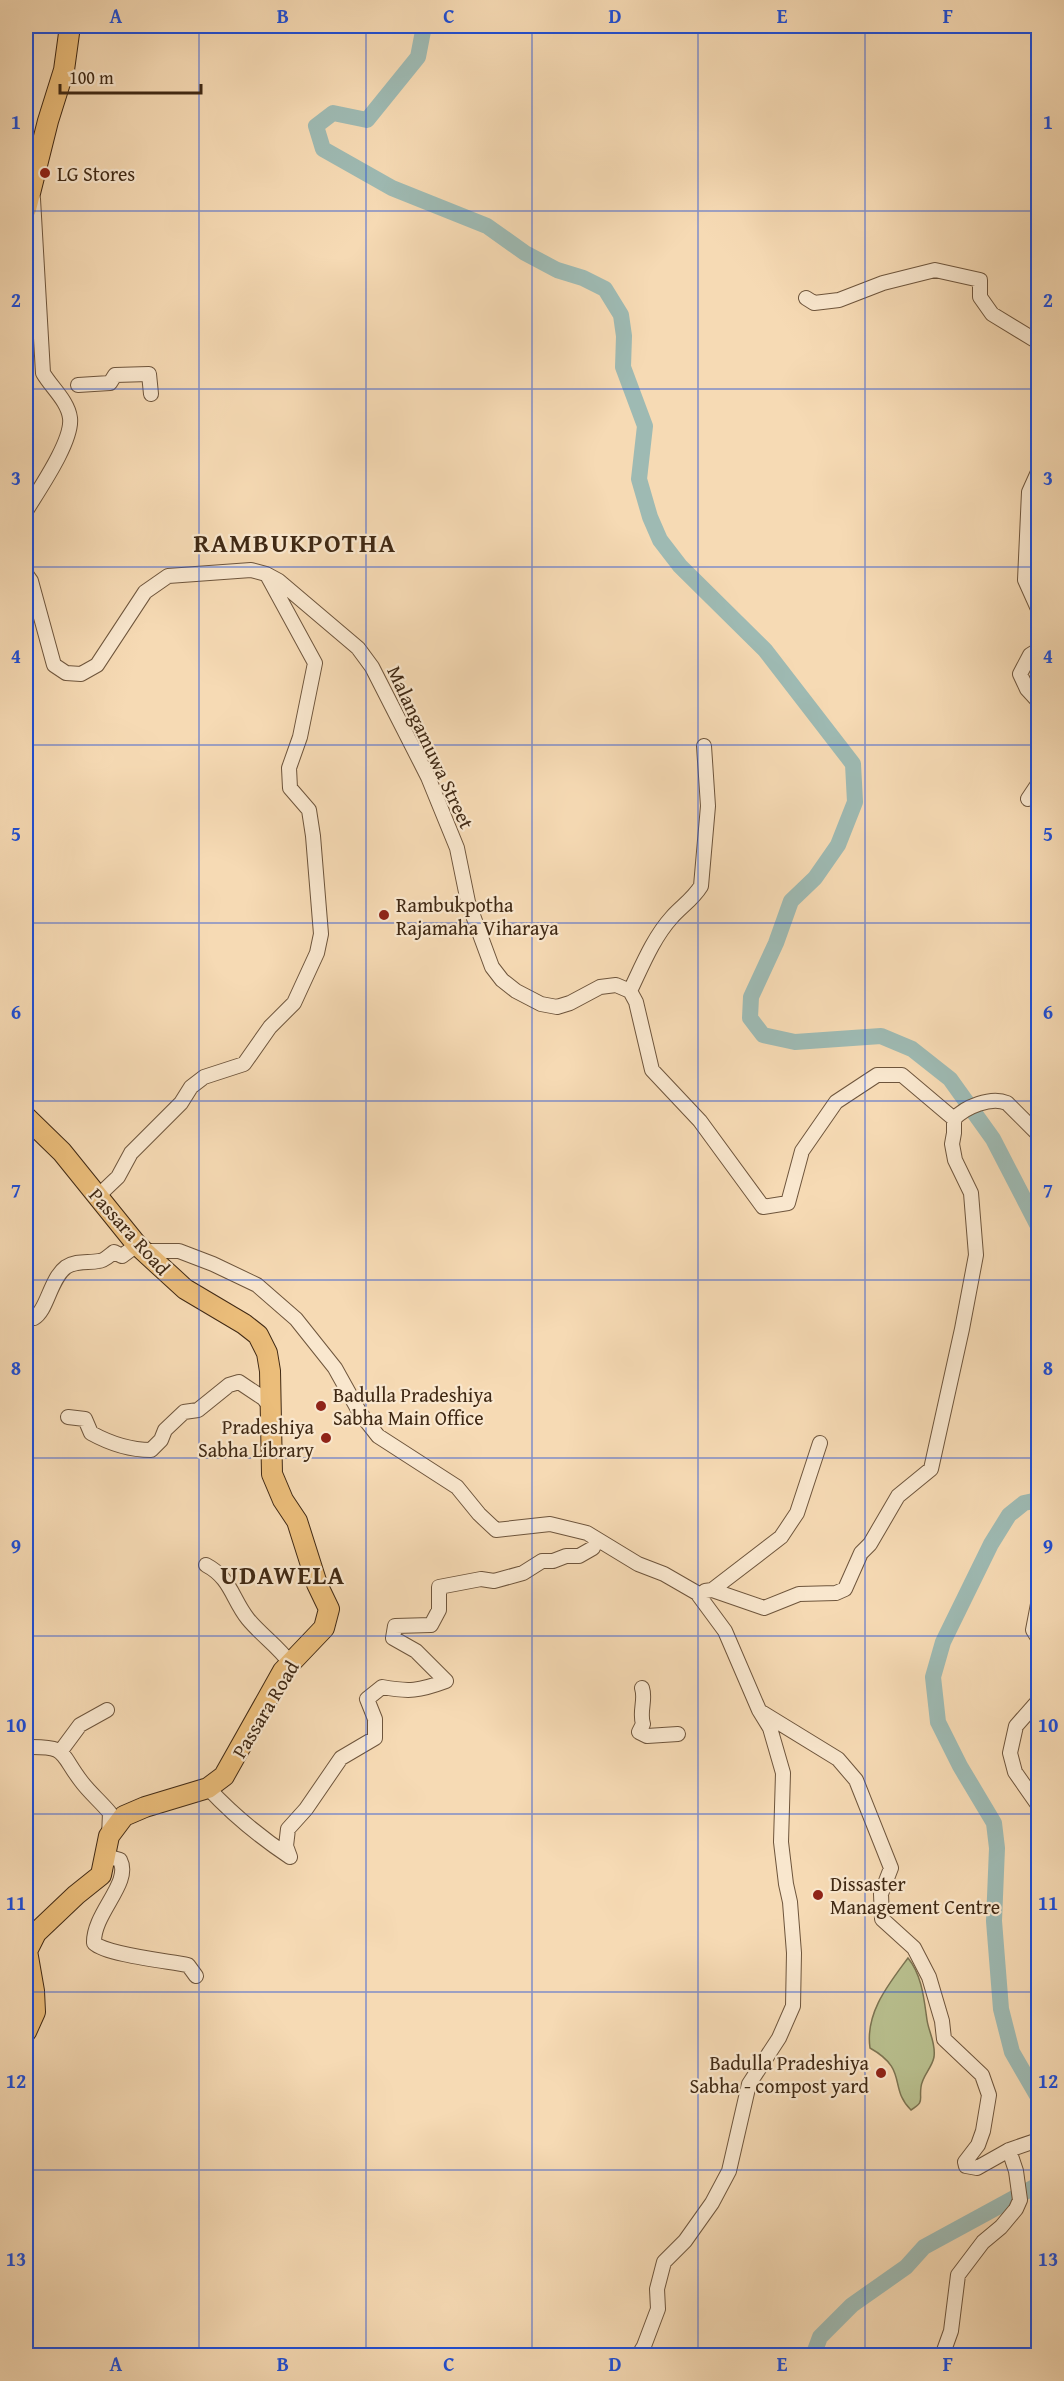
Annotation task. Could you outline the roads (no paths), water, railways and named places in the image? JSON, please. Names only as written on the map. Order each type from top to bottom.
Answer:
[{"type":"highway","points":[[26,209],[48,121],[64,70],[70,26]]},
{"type":"highway","name":"Passara Road","points":[[26,1117],[62,1152],[140,1248],[185,1289],[244,1324],[258,1335],[267,1353],[272,1474],[283,1500],[297,1521],[317,1584],[329,1609],[324,1628],[283,1671],[224,1776],[208,1788],[145,1807],[124,1816],[110,1836],[101,1875],[36,1933],[27,1951],[35,2012],[26,2032]]},
{"type":"street","points":[[26,511],[64,446],[70,418],[63,400],[43,373],[32,184]]},
{"type":"street","points":[[806,298],[814,303],[839,300],[884,284],[935,270],[960,274],[980,280],[980,297],[992,314],[1038,342],[1038,361]]},
{"type":"street","points":[[78,385],[110,383],[115,375],[149,374],[151,394]]},
{"type":"street","points":[[1038,472],[1029,492],[1025,580],[1038,609]]},
{"type":"street","name":"Malangamuwa Street","points":[[26,574],[31,581],[54,665],[66,673],[81,674],[97,665],[145,592],[168,576],[250,570],[266,574],[279,581],[358,648],[372,667],[428,777],[457,848],[468,902],[492,967],[502,980],[516,991],[541,1004],[557,1007],[570,1003],[600,987],[616,985],[630,991]]},
{"type":"street","points":[[97,1197],[118,1177],[131,1153],[181,1103],[191,1087],[204,1077],[244,1064],[270,1027],[294,1003],[317,953],[321,934],[313,836],[309,810],[290,788],[289,768],[300,737],[315,663],[266,574]]},
{"type":"street","points":[[1038,650],[1030,655],[1020,674],[1027,689],[1038,701]]},
{"type":"street","points":[[704,746],[708,806],[701,886],[695,896],[672,916],[659,934],[630,991],[636,1002],[652,1070],[699,1121],[763,1207],[788,1203],[802,1151],[836,1102],[877,1075],[902,1076],[957,1115]]},
{"type":"street","points":[[1028,799],[1038,784]]},
{"type":"street","points":[[957,1115],[991,1101],[1007,1102],[1038,1134]]},
{"type":"street","points":[[712,1590],[764,1608],[799,1594],[836,1593],[845,1589],[861,1553],[870,1544],[898,1496],[931,1469],[976,1256],[971,1193],[955,1160],[952,1144],[957,1115]]},
{"type":"street","points":[[26,1316],[34,1318],[40,1313],[50,1287],[67,1267],[87,1261],[102,1261],[114,1252],[123,1256],[140,1248],[179,1251],[213,1264],[257,1285],[296,1319],[335,1368],[360,1413],[378,1436],[457,1487],[479,1514],[496,1530],[550,1524],[587,1533],[638,1564],[664,1574],[697,1593],[725,1631],[759,1710],[770,1728],[783,1773],[781,1842],[790,1902],[794,1953],[793,2006],[779,2038],[749,2084],[729,2171],[712,2203],[685,2241],[664,2262],[657,2289],[658,2309],[639,2355]]},
{"type":"street","points":[[68,1417],[85,1419],[91,1434],[124,1448],[131,1446],[140,1450],[152,1450],[161,1440],[165,1430],[184,1412],[198,1410],[229,1384],[239,1382],[263,1398],[270,1406]]},
{"type":"street","points":[[697,1593],[712,1590],[781,1537],[797,1513],[820,1443]]},
{"type":"street","points":[[208,1788],[260,1838],[290,1857],[286,1846],[288,1830],[306,1809],[340,1758],[375,1738],[375,1719],[367,1700],[382,1687],[406,1691],[428,1688],[446,1681],[416,1651],[393,1638],[395,1626],[431,1625],[439,1610],[439,1587],[481,1579],[494,1581],[502,1579],[523,1573],[542,1561],[579,1556],[593,1548]]},
{"type":"street","points":[[206,1565],[221,1573],[248,1619],[279,1647],[290,1663]]},
{"type":"street","points":[[1038,1604],[1033,1630],[1038,1638]]},
{"type":"street","points":[[642,1688],[645,1697],[641,1717],[643,1724],[639,1732],[647,1736],[678,1734]]},
{"type":"street","points":[[1038,1701],[1016,1726],[1010,1752],[1015,1772],[1038,1805]]},
{"type":"street","points":[[60,1752],[80,1725],[106,1710]]},
{"type":"street","points":[[759,1710],[838,1759],[856,1780],[891,1869],[881,1894],[882,1919],[914,1948],[929,1977],[942,2021],[944,2039],[982,2075],[989,2095],[978,2145],[965,2162],[966,2166],[977,2168],[1009,2150],[1037,2140]]},
{"type":"street","points":[[26,1747],[50,1748],[66,1757],[81,1781],[110,1812],[110,1836]]},
{"type":"street","points":[[106,1856],[120,1860],[124,1867],[124,1876],[104,1908],[94,1934],[94,1943],[99,1948],[113,1952],[188,1965],[196,1976]]},
{"type":"street","points":[[942,2355],[951,2331],[958,2275],[983,2242],[1008,2218],[1020,2200],[1016,2171],[1009,2150]]},
{"type":"waterway","points":[[424,26],[418,57],[367,120],[333,113],[316,126],[323,149],[392,188],[487,226],[525,253],[557,270],[583,278],[605,289],[621,315],[624,336],[623,367],[645,426],[639,479],[650,517],[660,540],[680,566],[765,650],[853,764],[855,802],[838,845],[815,878],[791,901],[776,943],[751,997],[750,1018],[763,1035],[795,1042],[881,1036],[912,1049],[950,1079],[993,1139],[1038,1226]]},
{"type":"waterway","points":[[1038,1500],[1024,1503],[1009,1515],[991,1544],[943,1642],[933,1677],[938,1722],[960,1766],[994,1823],[997,1848],[994,1921],[1001,2009],[1012,2052],[1038,2097]]},
{"type":"waterway","points":[[813,2356],[820,2337],[852,2305],[906,2267],[924,2247],[1038,2185]]},
{"type":"place","name":"LG Stores","points":[[45,173]]},
{"type":"place","name":"Rambukpotha Rajamaha Viharaya","points":[[384,915]]},
{"type":"place","name":"Badulla Pradeshiya Sabha Main Office","points":[[321,1406]]},
{"type":"place","name":"Pradeshiya Sabha Library","points":[[326,1438]]},
{"type":"place","name":"Dissaster Management Centre","points":[[818,1895]]},
{"type":"place","name":"Badulla Pradeshiya Sabha - compost yard","points":[[881,2073]]},
{"type":"district","name":"RAMBUKPOTHA","points":[[295,542]]},
{"type":"district","name":"UDAWELA","points":[[283,1574]]}]
